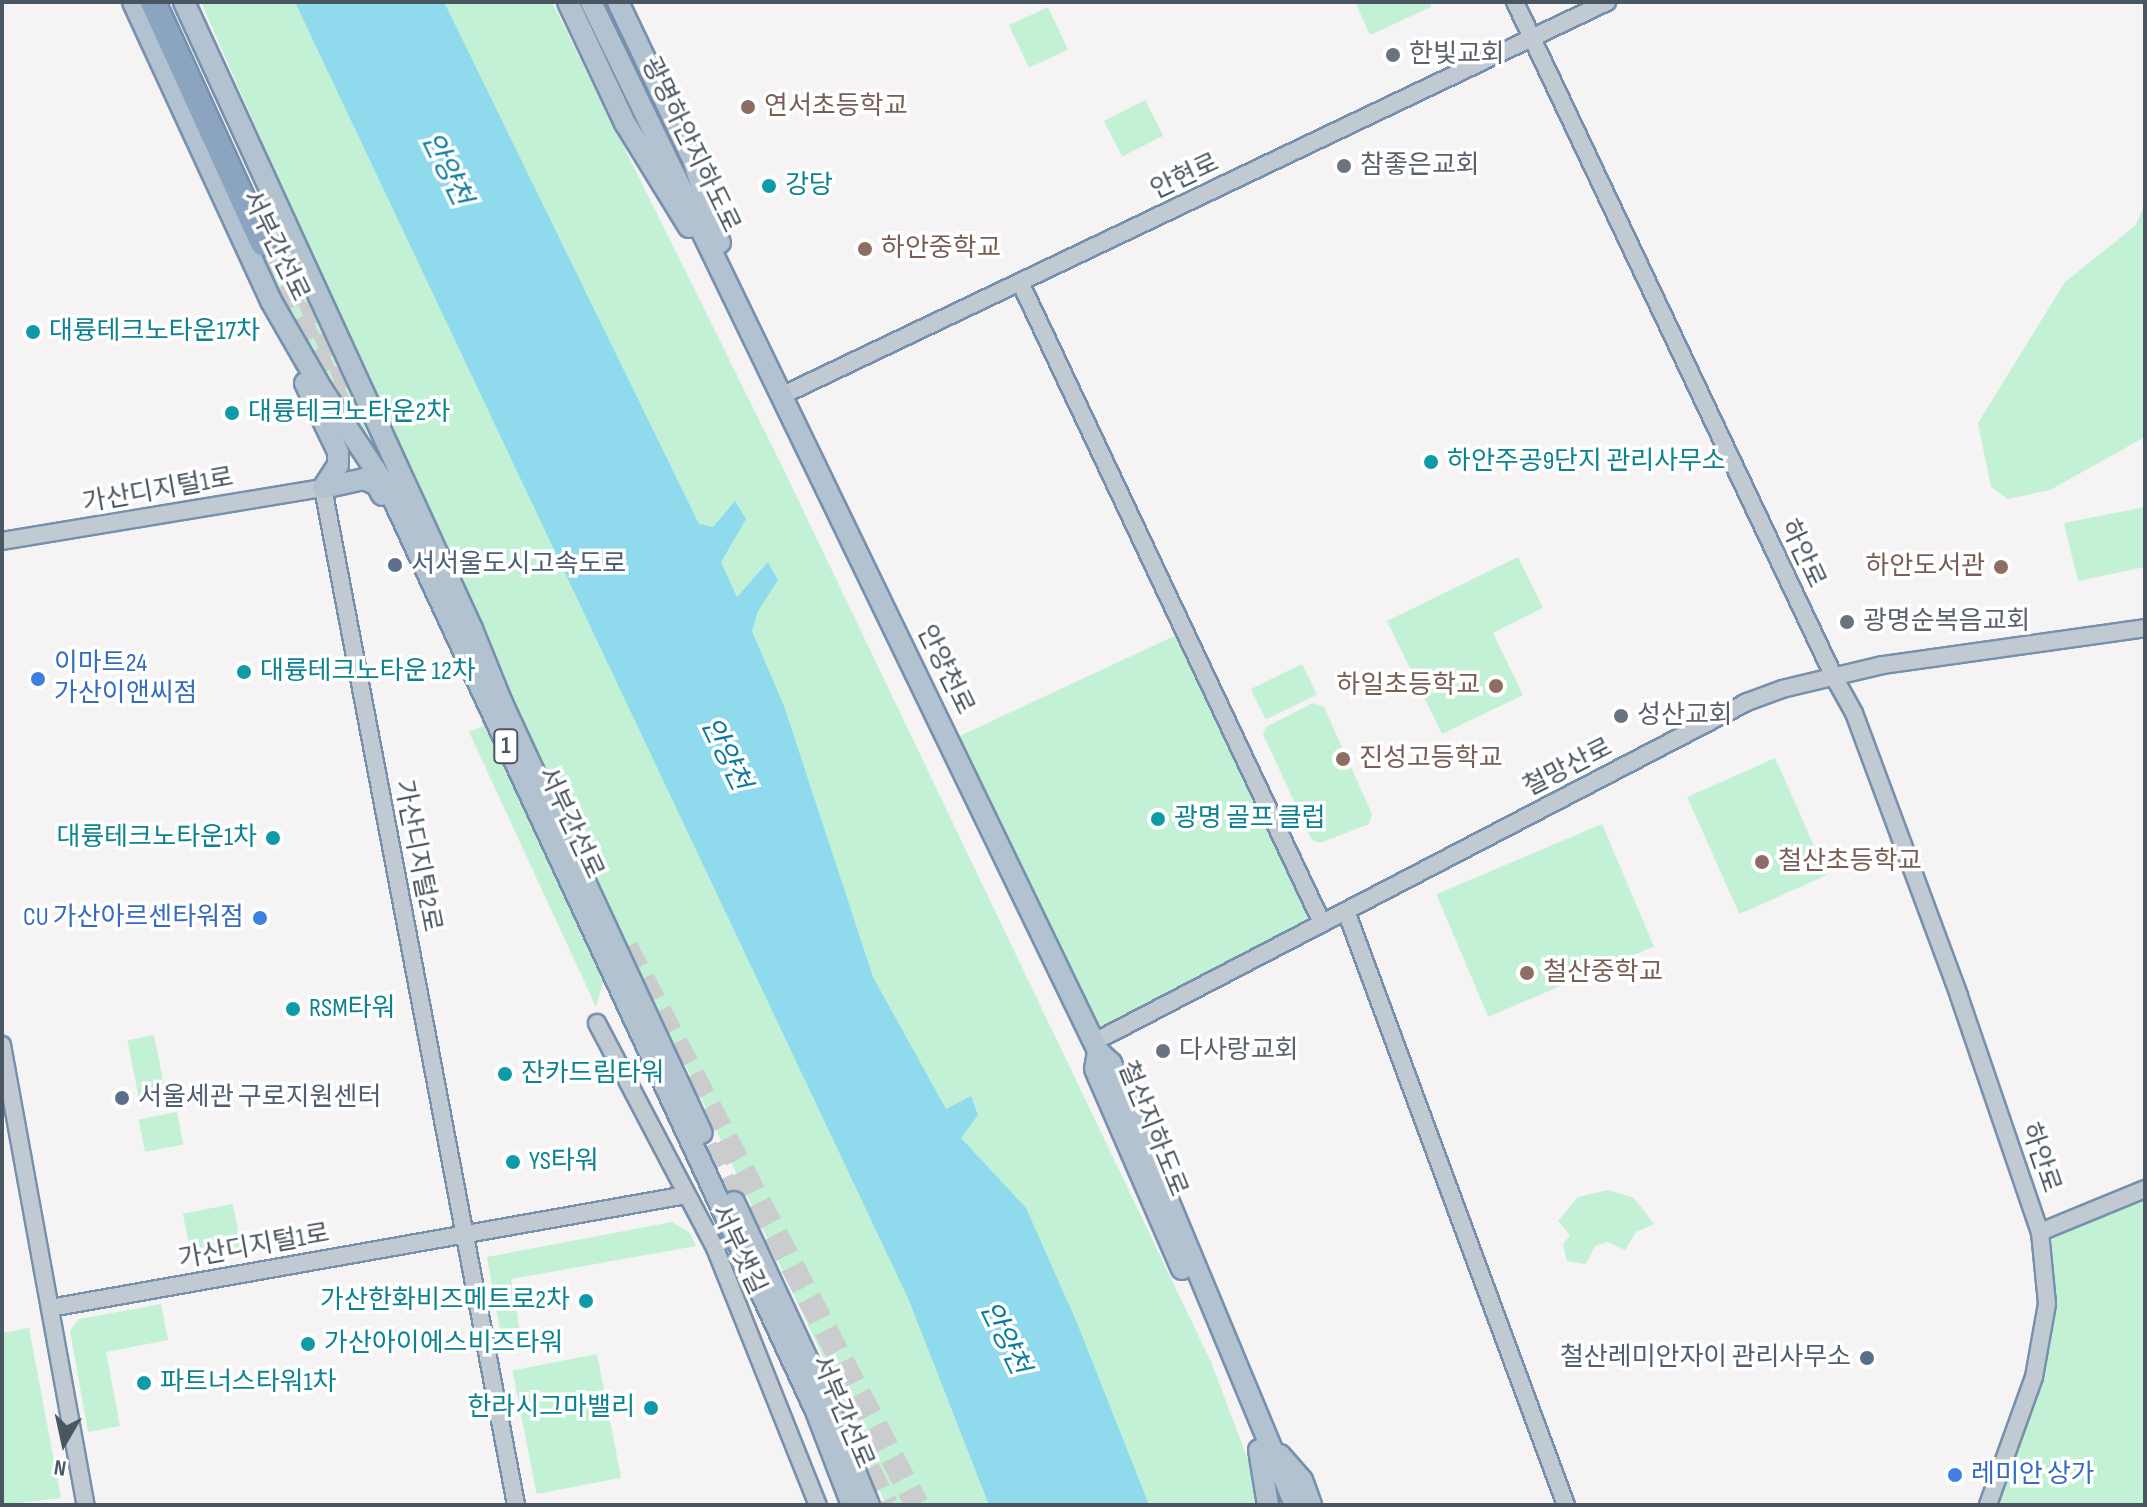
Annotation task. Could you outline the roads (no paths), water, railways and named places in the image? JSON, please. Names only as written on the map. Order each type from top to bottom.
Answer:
[{"type":"highway","points":[[153,2],[271,239],[168,2]]},
{"type":"main road","name":"서부간선로","points":[[133,2],[271,301],[321,388],[390,492],[816,1411],[852,1505]]},
{"type":"main road","name":"서부간선로","points":[[184,2],[472,629],[502,703],[848,1452],[869,1505]]},
{"type":"main road","points":[[197,2],[273,184],[279,207]]},
{"type":"main road","points":[[568,2],[625,123],[742,312]]},
{"type":"main road","name":"광명하안지하도로","points":[[591,2],[742,312]]},
{"type":"main road","points":[[618,2],[693,160],[742,312]]},
{"type":"main road","points":[[271,301],[294,361],[338,452],[338,465],[323,488]]},
{"type":"main road","name":"안양천로","points":[[742,312],[1096,1047]]},
{"type":"main road","points":[[323,488],[364,479],[377,485],[460,645]]},
{"type":"main road","name":"철산지하도로","points":[[1096,1047],[1111,1063],[1264,1446],[1295,1505]]},
{"type":"main road","points":[[1264,1446],[1268,1505]]},
{"type":"main road","points":[[1264,1446],[1302,1480],[1311,1505]]},
{"type":"main road","name":"철산지하도로","points":[[1264,1446],[1280,1505]]},
{"type":"main road","points":[[848,1452],[878,1505]]},
{"type":"street","name":"하안로","points":[[1515,2],[1834,677],[1854,713],[2040,1232],[2047,1304],[2034,1377],[1988,1505]]},
{"type":"street","name":"안현로","points":[[783,395],[1607,2]]},
{"type":"street","points":[[1020,282],[1322,923]]},
{"type":"street","name":"가산디지털1로","points":[[2,541],[323,488]]},
{"type":"street","name":"가산디지털2로","points":[[323,488],[516,1505]]},
{"type":"street","name":"철망산로","points":[[1096,1047],[1322,923],[1747,702],[1782,689],[1883,665],[2145,628]]},
{"type":"street","points":[[1346,911],[1566,1505]]},
{"type":"street","name":"서부샛길","points":[[597,1023],[715,1248],[818,1505]]},
{"type":"street","points":[[2,1045],[86,1505]]},
{"type":"street","points":[[2040,1232],[2145,1189]]},
{"type":"street","points":[[466,1233],[686,1195]]},
{"type":"street","name":"가산디지털1로","points":[[50,1308],[466,1233]]},
{"type":"water","name":"안양천","points":[[295,2],[444,2],[699,524],[713,527],[735,501],[746,519],[721,562],[737,597],[768,562],[778,580],[758,611],[752,631],[784,706],[873,977],[946,1109],[971,1096],[978,1115],[961,1138],[1026,1208],[1077,1323],[1149,1505],[989,1505],[908,1298]]},
{"type":"tunnel","points":[[278,235],[350,386]]},
{"type":"tunnel","points":[[268,253],[339,404]]},
{"type":"tunnel","points":[[626,947],[917,1505]]},
{"type":"tunnel","points":[[689,1115],[744,1221]]},
{"type":"tunnel","points":[[836,1404],[886,1505]]},
{"type":"place","name":"한빛교회","points":[[1393,55]]},
{"type":"place","name":"연서초등학교","points":[[748,107]]},
{"type":"place","name":"참좋은교회","points":[[1344,166]]},
{"type":"place","name":"강당","points":[[769,186]]},
{"type":"place","name":"하안중학교","points":[[865,249]]},
{"type":"place","name":"대륭테크노타운17차","points":[[33,332]]},
{"type":"place","name":"대륭테크노타운2차","points":[[232,413]]},
{"type":"place","name":"하안주공9단지 관리사무소","points":[[1431,462]]},
{"type":"place","name":"서서울도시고속도로","points":[[395,565]]},
{"type":"place","name":"하안도서관","points":[[2001,567]]},
{"type":"place","name":"광명순복음교회","points":[[1847,622]]},
{"type":"place","name":"대륭테크노타운 12차","points":[[244,672]]},
{"type":"place","name":"이마트24 가산이앤씨점","points":[[38,679]]},
{"type":"place","name":"하일초등학교","points":[[1496,686]]},
{"type":"place","name":"성산교회","points":[[1621,716]]},
{"type":"place","name":"진성고등학교","points":[[1343,759]]},
{"type":"place","name":"광명 골프 클럽","points":[[1158,819]]},
{"type":"place","name":"대륭테크노타운1차","points":[[273,838]]},
{"type":"place","name":"철산초등학교","points":[[1762,862]]},
{"type":"place","name":"CU 가산아르센타워점","points":[[260,918]]},
{"type":"place","name":"철산중학교","points":[[1527,973]]},
{"type":"place","name":"RSM타워","points":[[293,1009]]},
{"type":"place","name":"다사랑교회","points":[[1163,1051]]},
{"type":"place","name":"잔카드림타워","points":[[505,1074]]},
{"type":"place","name":"서울세관 구로지원센터","points":[[122,1098]]},
{"type":"place","name":"YS타워","points":[[513,1162]]},
{"type":"place","name":"가산한화비즈메트로2차","points":[[586,1301]]},
{"type":"place","name":"가산아이에스비즈타워","points":[[308,1344]]},
{"type":"place","name":"철산레미안자이 관리사무소","points":[[1867,1358]]},
{"type":"place","name":"파트너스타워1차","points":[[144,1383]]},
{"type":"place","name":"한라시그마밸리","points":[[651,1408]]},
{"type":"place","name":"레미안 상가","points":[[1955,1475]]}]
